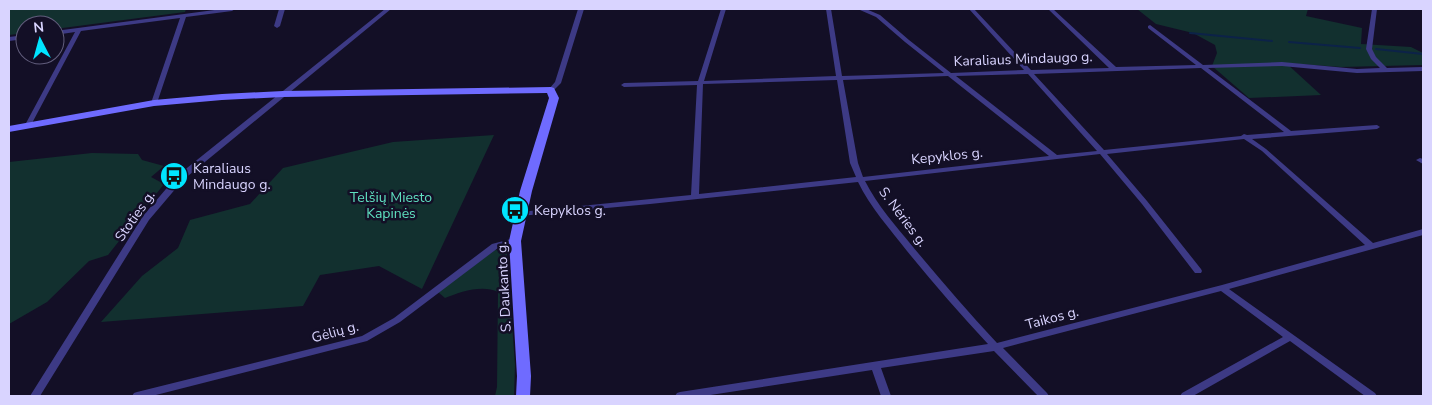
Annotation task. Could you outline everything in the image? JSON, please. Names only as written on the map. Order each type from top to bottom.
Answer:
[{"type":"main road","points":[[9,128],[154,103],[283,94],[551,90]]},
{"type":"main road","name":"S. Daukanto g.","points":[[523,396],[515,241],[520,214],[554,98],[551,90]]},
{"type":"street","points":[[65,32],[232,9]]},
{"type":"street","points":[[277,26],[282,9]]},
{"type":"street","name":"Stoties g.","points":[[35,396],[146,218],[160,199],[180,178],[388,9]]},
{"type":"street","name":"S. Daukanto g.","points":[[551,90],[558,83],[581,9]]},
{"type":"street","points":[[695,197],[700,83],[723,9]]},
{"type":"street","name":"S. Nėries g.","points":[[828,9],[854,164],[860,178],[885,217],[954,302],[994,347],[1044,396]]},
{"type":"street","points":[[862,9],[878,16],[1055,157]]},
{"type":"street","points":[[971,9],[1102,152],[1159,218],[1198,271]]},
{"type":"street","points":[[1050,9],[1115,70]]},
{"type":"street","points":[[1374,9],[1369,49],[1385,70]]},
{"type":"street","points":[[154,103],[184,15]]},
{"type":"street","points":[[1150,27],[1288,132]]},
{"type":"street","points":[[28,125],[78,30]]},
{"type":"street","name":"Karaliaus Mindaugo g.","points":[[624,84],[1202,68],[1282,64],[1357,71],[1423,69]]},
{"type":"street","name":"Kepyklos g.","points":[[520,214],[695,197],[1244,136],[1377,127]]},
{"type":"street","points":[[1244,136],[1264,150],[1370,246]]},
{"type":"street","name":"Taikos g.","points":[[680,396],[732,392],[875,365],[994,347],[1222,288],[1423,232]]},
{"type":"street","name":"Gėlių g.","points":[[137,396],[364,339],[397,320],[494,246],[515,241]]},
{"type":"street","points":[[1222,288],[1372,396]]},
{"type":"street","points":[[1193,395],[1290,337]]},
{"type":"street","points":[[875,365],[886,396]]},
{"type":"green space","points":[[9,9],[186,9],[185,12],[65,28],[65,15],[15,15],[15,34],[9,35]]},
{"type":"green space","points":[[1137,9],[1308,9],[1306,16],[1362,28],[1361,44],[1411,47],[1423,53],[1423,65],[1341,67],[1286,63],[1321,95],[1249,98],[1212,66],[1217,53],[1215,45],[1193,33],[1156,24]]},
{"type":"green space","name":"Telšių Miesto Kapinės","points":[[494,135],[422,289],[379,266],[320,275],[303,306],[101,322],[142,276],[178,248],[190,220],[250,204],[283,168],[393,142]]},
{"type":"green space","points":[[92,153],[138,154],[142,160],[164,166],[151,177],[164,184],[108,255],[89,261],[47,302],[9,324],[9,162]]},
{"type":"green space","points":[[495,250],[505,251],[507,254],[515,365],[514,396],[495,396],[497,387],[498,292],[478,289],[464,291],[445,298],[438,292]]},
{"type":"waterway","points":[[1190,33],[1272,41]]},
{"type":"waterway","points":[[1289,42],[1360,48]]},
{"type":"waterway","points":[[1376,49],[1423,54]]},
{"type":"place","name":"Karaliaus Mindaugo g.","points":[[174,176]]},
{"type":"place","name":"Kepyklos g.","points":[[515,210]]}]
